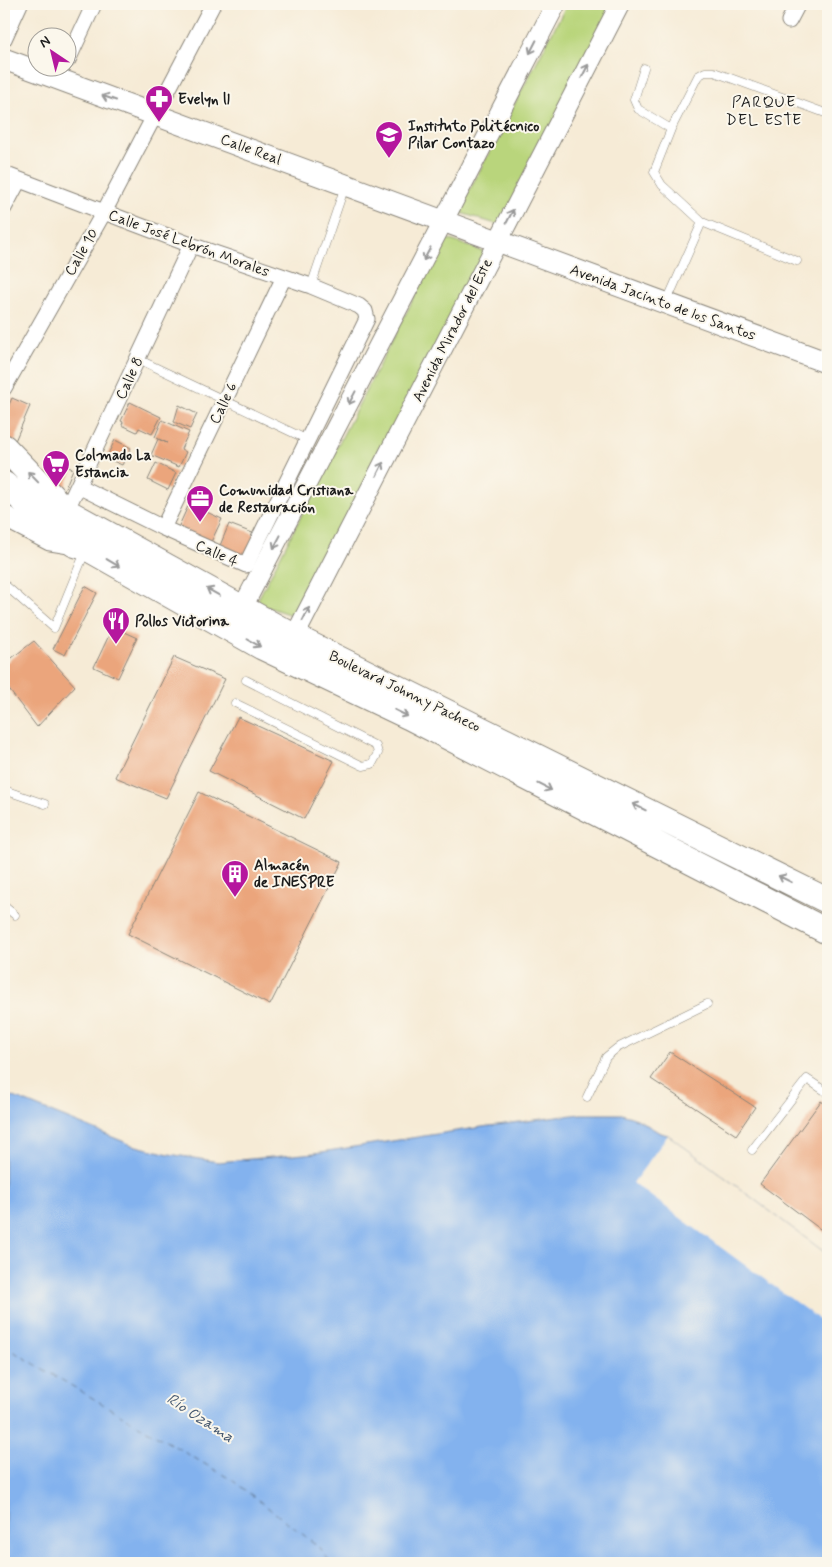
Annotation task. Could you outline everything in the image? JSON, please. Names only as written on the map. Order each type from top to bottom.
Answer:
[{"type":"main road","name":"Calle Real","points":[[4,59],[28,65]]},
{"type":"main road","name":"Calle Real","points":[[70,78],[155,114],[497,241]]},
{"type":"main road","name":"Avenida Jacinto de los Santos","points":[[497,241],[828,363]]},
{"type":"main road","name":"Boulevard Johnny Pacheco","points":[[4,447],[66,511],[237,619]]},
{"type":"main road","name":"Boulevard Johnny Pacheco","points":[[4,484],[80,546],[237,619],[409,717],[828,932]]},
{"type":"main road","points":[[4,516],[50,540],[80,546]]},
{"type":"main road","name":"Boulevard Johnny Pacheco","points":[[289,647],[828,901]]},
{"type":"street","points":[[4,39],[20,4]]},
{"type":"street","points":[[78,38],[94,4]]},
{"type":"street","name":"Calle 10","points":[[4,388],[104,212],[213,4]]},
{"type":"street","points":[[237,619],[556,4]]},
{"type":"street","name":"Avenida Mirador del Este","points":[[289,647],[620,4]]},
{"type":"street","points":[[789,21],[798,4]]},
{"type":"street","name":"Calle José Lebrón Morales","points":[[4,174],[191,245],[311,286],[359,306],[364,312],[366,319]]},
{"type":"street","points":[[4,208],[19,180]]},
{"type":"street","name":"Calle 8","points":[[66,511],[191,245]]},
{"type":"street","name":"Calle 6","points":[[163,528],[284,277]]},
{"type":"street","name":"Calle 4","points":[[78,486],[163,528],[246,565],[366,319]]},
{"type":"lane","points":[[644,68],[634,100],[638,109],[671,129]]},
{"type":"lane","points":[[797,261],[702,222],[662,185],[654,172],[671,129],[698,76],[705,72],[714,72],[828,114]]},
{"type":"lane","points":[[311,286],[345,184]]},
{"type":"lane","points":[[666,303],[702,222]]},
{"type":"lane","points":[[138,359],[308,440]]},
{"type":"lane","points":[[4,585],[54,628],[80,546]]},
{"type":"lane","points":[[235,703],[363,766],[372,764],[378,753],[376,746],[246,680]]},
{"type":"lane","points":[[4,790],[45,804]]},
{"type":"lane","points":[[4,906],[15,915]]},
{"type":"lane","points":[[587,1097],[606,1057],[617,1048],[706,1004]]},
{"type":"lane","points":[[752,1150],[807,1079],[828,1093]]},
{"type":"green space","points":[[567,4],[615,4],[502,226],[458,212]]},
{"type":"green space","points":[[445,238],[488,253],[297,617],[256,603]]},
{"type":"water","name":"Río Ozama","points":[[4,1093],[132,1145],[169,1154],[218,1162],[315,1153],[580,1114],[622,1114],[637,1119],[660,1133],[668,1135],[828,1255],[828,1563],[5,1563]]},
{"type":"pier","points":[[668,1135],[828,1255],[828,1326],[633,1183]]},
{"type":"building","points":[[12,398],[30,406],[12,448],[4,440],[4,416]]},
{"type":"building","points":[[130,402],[161,417],[152,434],[139,428],[137,432],[122,425],[123,422],[121,421]]},
{"type":"building","points":[[179,405],[197,414],[190,429],[174,422]]},
{"type":"building","points":[[162,420],[189,432],[181,449],[186,452],[179,467],[151,455],[158,439],[167,443],[155,437]]},
{"type":"building","points":[[115,440],[131,448],[122,465],[106,458]]},
{"type":"building","points":[[52,460],[73,469],[61,498],[44,481]]},
{"type":"building","points":[[156,463],[176,473],[168,490],[148,480]]},
{"type":"building","name":"Comunidad Cristiana de Restauración","points":[[189,504],[222,519],[211,542],[178,528]]},
{"type":"building","points":[[229,524],[255,534],[245,559],[219,548]]},
{"type":"building","points":[[85,586],[97,593],[65,655],[53,649]]},
{"type":"building","points":[[113,627],[137,638],[118,678],[94,667]]},
{"type":"building","points":[[34,641],[75,686],[37,727],[4,683],[4,664]]},
{"type":"building","points":[[174,657],[225,679],[166,798],[115,777]]},
{"type":"building","points":[[238,717],[334,761],[304,819],[209,771]]},
{"type":"building","name":"Almacén de INESPRE","points":[[199,792],[342,862],[270,1005],[128,934]]},
{"type":"building","points":[[670,1052],[755,1107],[736,1135],[651,1079]]},
{"type":"building","points":[[821,1101],[828,1106],[828,1235],[760,1184]]},
{"type":"ferry route","points":[[4,1346],[232,1480],[318,1546],[331,1563]]},
{"type":"place","name":"Evelyn ll","points":[[159,123]]},
{"type":"place","name":"Instituto Politécnico Pilar Contazo","points":[[389,159]]},
{"type":"place","name":"Colmado La Estancia","points":[[56,488]]},
{"type":"place","name":"Comunidad Cristiana de Restauración","points":[[200,523]]},
{"type":"place","name":"Pollos Victorina","points":[[116,645]]},
{"type":"place","name":"Almacén de INESPRE","points":[[235,898]]},
{"type":"district","name":"PARQUE DEL ESTE","points":[[764,110]]}]
